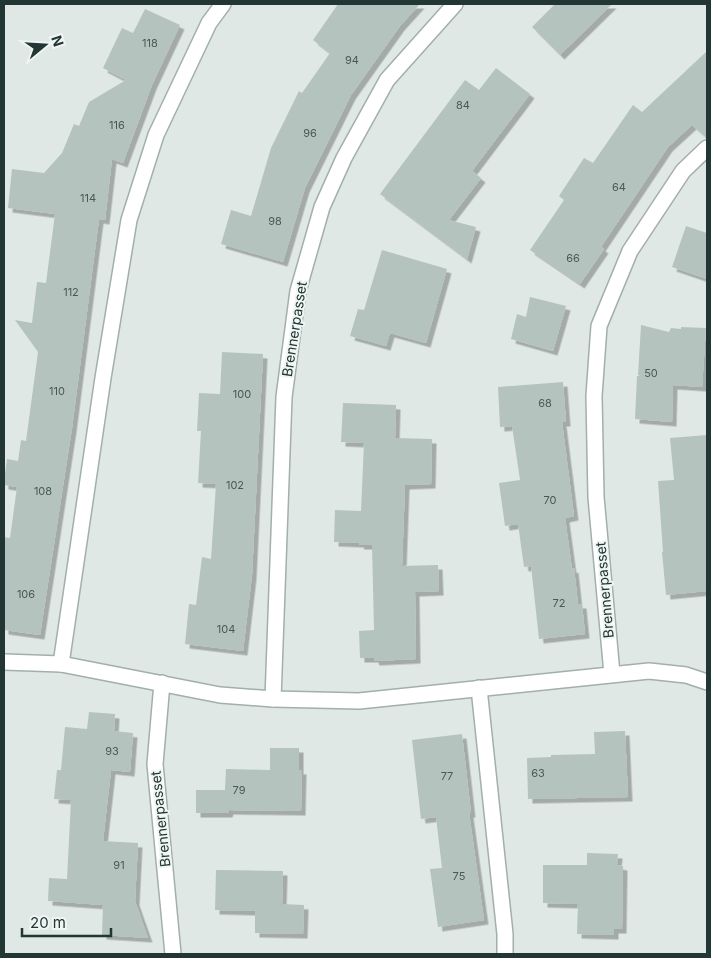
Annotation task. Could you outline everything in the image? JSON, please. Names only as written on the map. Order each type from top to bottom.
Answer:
[{"type":"street","points":[[61,664],[100,398],[129,220],[156,135],[209,23],[223,4]]},
{"type":"street","name":"Brennerpasset","points":[[274,699],[284,397],[298,291],[322,207],[344,158],[387,80],[455,4]]},
{"type":"street","name":"Brennerpasset","points":[[612,674],[596,497],[594,396],[599,326],[630,251],[683,171],[707,148]]},
{"type":"street","points":[[4,662],[61,664],[220,696],[274,699],[359,701],[649,671],[686,675],[707,682]]},
{"type":"street","name":"Brennerpasset","points":[[162,683],[155,764],[173,954]]},
{"type":"street","points":[[479,688],[505,934],[505,954]]},
{"type":"building","points":[[338,4],[420,4],[400,26],[351,95],[305,188],[283,262],[221,244],[231,210],[251,216],[271,148],[299,91],[302,93],[330,53],[313,40]]},
{"type":"building","points":[[555,4],[612,4],[560,55],[532,27]]},
{"type":"building","points":[[145,9],[180,25],[152,85],[123,163],[112,159],[105,220],[99,219],[72,428],[40,635],[4,630],[4,537],[10,538],[17,487],[4,485],[4,482],[7,459],[18,461],[21,440],[26,441],[38,352],[15,320],[32,323],[37,282],[46,283],[55,214],[8,208],[12,169],[44,173],[62,153],[74,124],[79,126],[89,102],[126,80],[103,68],[122,28],[133,33]]},
{"type":"building","points":[[707,51],[707,138],[692,125],[668,147],[601,247],[604,249],[580,284],[530,250],[564,200],[559,196],[584,158],[593,163],[633,105],[642,112]]},
{"type":"building","points":[[496,68],[530,94],[472,171],[481,178],[449,220],[476,227],[467,259],[380,194],[465,80],[479,90]]},
{"type":"building","points":[[686,226],[707,233],[707,279],[672,267]]},
{"type":"building","points":[[382,250],[447,269],[426,343],[390,333],[386,346],[350,336],[358,309],[364,310]]},
{"type":"building","points":[[530,297],[566,306],[553,351],[511,339],[517,314],[526,317]]},
{"type":"building","points":[[641,325],[669,332],[671,328],[706,328],[702,387],[673,385],[672,422],[635,419],[637,376],[640,376],[638,375]]},
{"type":"building","points":[[222,352],[263,354],[252,575],[243,651],[185,644],[189,604],[196,605],[202,557],[211,559],[216,484],[198,483],[201,431],[197,431],[199,393],[220,394]]},
{"type":"building","points":[[563,382],[566,422],[562,422],[574,516],[565,518],[578,604],[582,604],[585,634],[539,639],[531,566],[524,567],[518,524],[505,526],[499,483],[520,480],[512,426],[500,427],[498,387]]},
{"type":"building","points":[[343,403],[396,405],[395,438],[432,439],[431,484],[405,485],[402,566],[438,565],[439,591],[415,592],[416,659],[375,661],[374,658],[360,658],[359,631],[374,630],[372,545],[334,542],[335,510],[361,511],[364,443],[341,442]]},
{"type":"building","points":[[707,435],[707,591],[666,595],[658,481],[674,480],[670,438]]},
{"type":"building","points":[[89,712],[115,714],[114,731],[133,733],[130,772],[111,770],[103,841],[138,843],[135,901],[148,938],[102,935],[103,905],[48,901],[49,878],[67,879],[71,800],[54,799],[57,770],[61,770],[65,727],[87,729]]},
{"type":"building","points":[[625,731],[628,797],[528,799],[527,758],[551,757],[551,755],[595,754],[594,732]]},
{"type":"building","points":[[462,734],[471,813],[469,813],[484,920],[438,927],[430,869],[442,868],[436,817],[421,819],[412,740]]},
{"type":"building","points":[[270,748],[299,748],[299,770],[302,770],[301,811],[229,810],[228,813],[196,813],[196,790],[225,790],[226,769],[270,770]]},
{"type":"building","points":[[587,853],[618,854],[617,865],[623,866],[622,929],[614,929],[614,935],[577,934],[578,904],[543,903],[543,865],[587,865]]},
{"type":"building","points":[[216,870],[283,871],[282,904],[304,905],[303,934],[255,933],[255,911],[215,910]]}]
